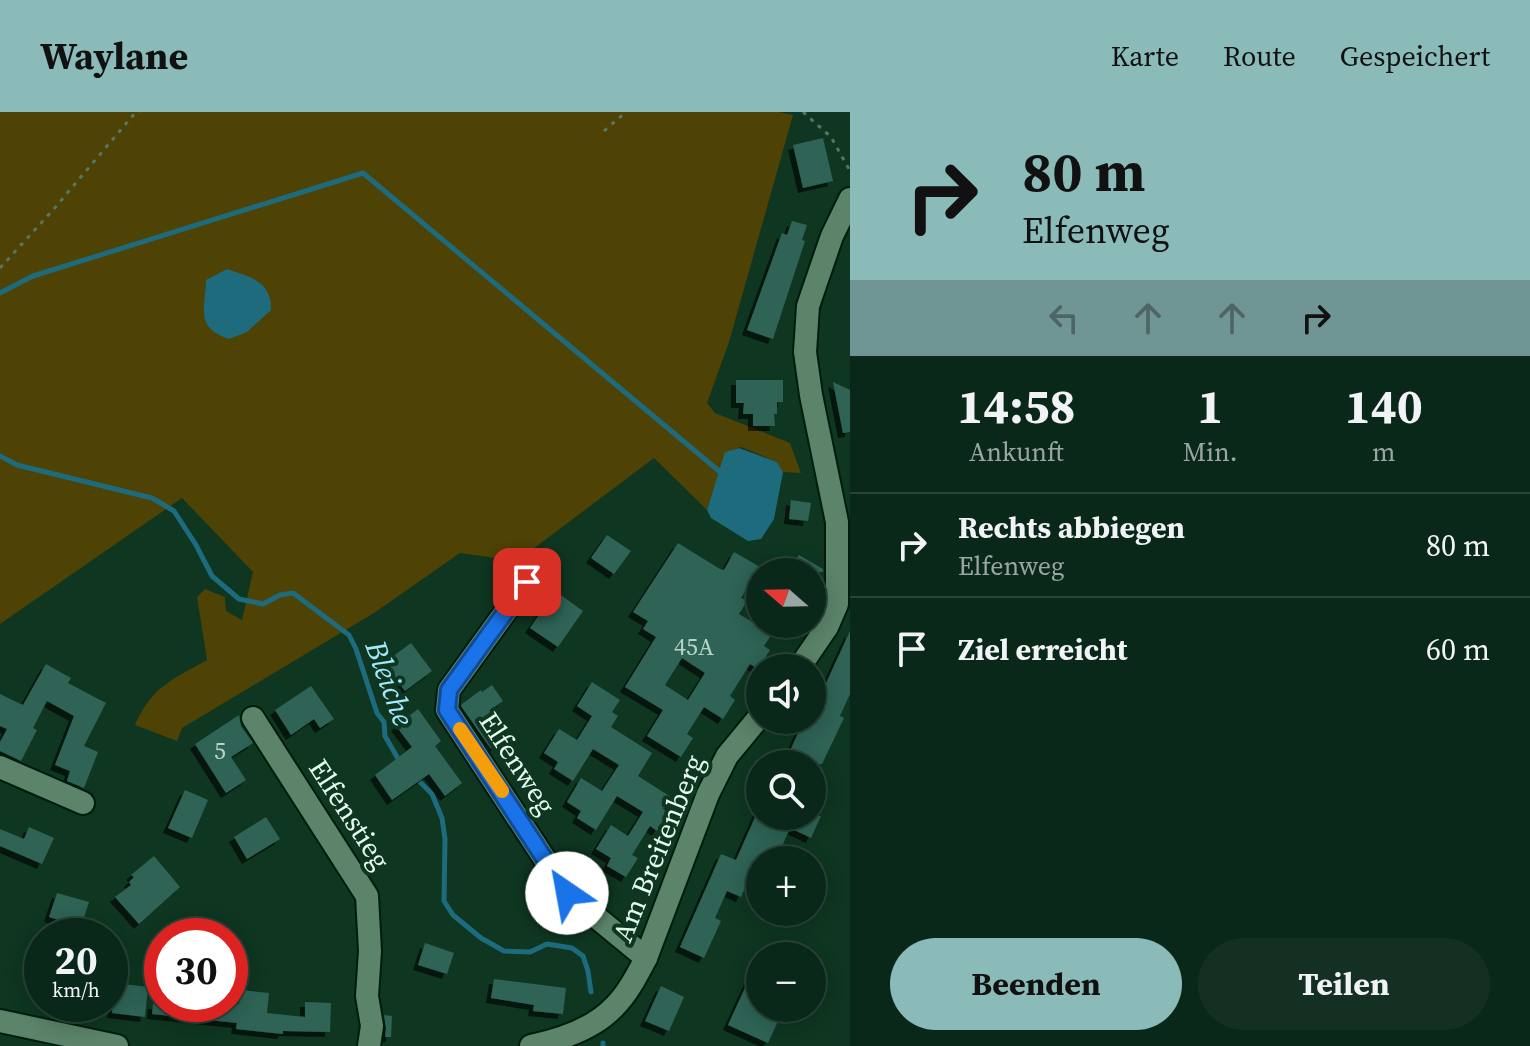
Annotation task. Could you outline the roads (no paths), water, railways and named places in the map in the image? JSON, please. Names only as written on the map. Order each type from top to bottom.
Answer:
[{"type":"street","points":[[809,654],[827,627],[837,604],[837,522],[805,352],[808,306],[832,236],[850,199]]},
{"type":"street","name":"Elfenweg","points":[[527,582],[449,690],[447,710],[567,893],[646,958]]},
{"type":"street","name":"Elfenstieg","points":[[253,718],[367,896],[370,951],[367,996],[372,1026],[369,1046]]},
{"type":"street","name":"Am Breitenberg","points":[[531,1046],[590,1025],[615,1007],[633,982],[646,958],[708,794],[727,756],[746,733]]},
{"type":"street","points":[[0,767],[83,803]]},
{"type":"street","points":[[0,1021],[117,1046]]},
{"type":"water","points":[[227,269],[264,286],[271,310],[247,332],[229,339],[211,329],[204,317],[206,280]]},
{"type":"water","points":[[739,448],[777,462],[783,472],[774,519],[761,539],[748,541],[711,518],[707,510],[725,452]]},
{"type":"waterway","points":[[0,293],[33,276],[363,173],[719,471]]},
{"type":"waterway","name":"Bleiche","points":[[0,456],[17,465],[152,498],[174,511],[212,576],[239,599],[263,604],[280,595],[293,593],[349,635],[377,713],[384,722],[385,736],[401,764]]},
{"type":"waterway","name":"Bleiche","points":[[414,776],[432,794],[442,818],[445,839],[444,901],[453,915],[481,938],[504,951],[530,952],[547,944],[572,948],[583,956],[591,992]]}]
